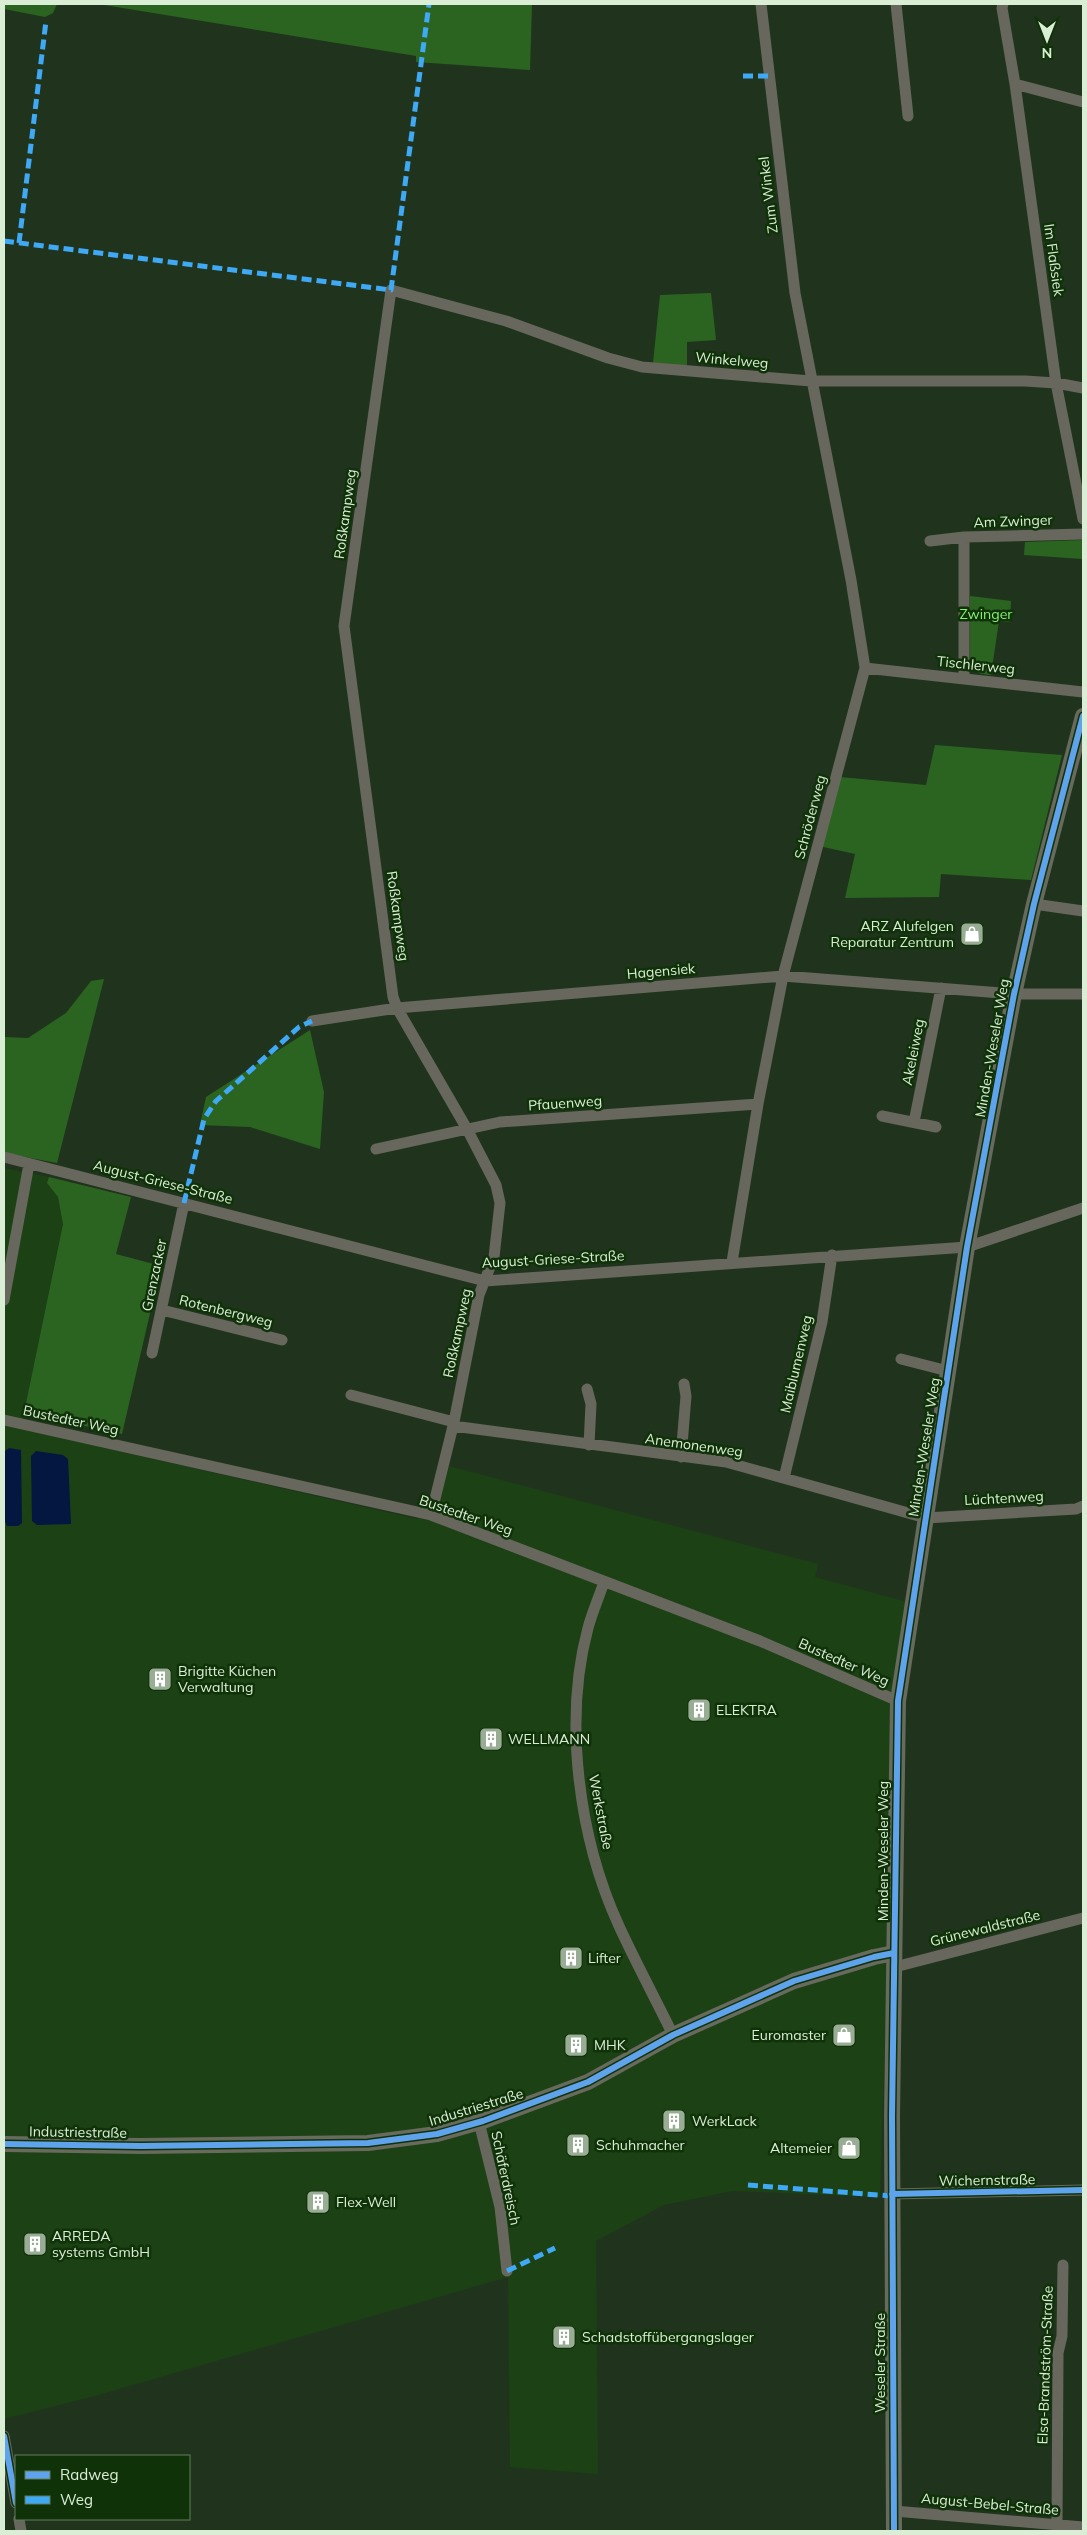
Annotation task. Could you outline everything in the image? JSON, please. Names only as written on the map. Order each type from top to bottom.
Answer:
[{"type":"street","name":"Zum Winkel","points":[[761,4],[795,293],[811,381]]},
{"type":"street","points":[[896,4],[908,116]]},
{"type":"street","name":"Im Flaßsiek","points":[[999,5],[1015,84],[1056,383],[1083,519]]},
{"type":"street","points":[[1015,84],[1083,102]]},
{"type":"street","name":"Winkelweg","points":[[391,290],[506,321],[608,358],[642,367],[811,381],[1056,383],[1083,388]]},
{"type":"street","name":"Roßkampweg","points":[[391,290],[344,626],[383,919],[397,1008],[468,1129],[496,1185],[500,1203],[494,1258],[479,1295],[453,1424],[431,1515]]},
{"type":"street","name":"Schröderweg","points":[[732,1262],[758,1104],[783,976],[865,668],[851,580],[811,381]]},
{"type":"street","name":"Am Zwinger","points":[[964,678],[964,537],[1083,534]]},
{"type":"street","points":[[930,541],[964,537]]},
{"type":"street","name":"Tischlerweg","points":[[865,668],[1083,692]]},
{"type":"street","name":"Minden-Weseler Weg","points":[[892,2194],[898,1701],[968,1247],[1014,994],[1034,904],[1083,716]]},
{"type":"street","points":[[1034,904],[1083,911]]},
{"type":"street","name":"Hagensiek","points":[[312,1020],[397,1008],[783,976],[1014,994],[1083,994]]},
{"type":"street","name":"Akeleiweg","points":[[914,1122],[941,988]]},
{"type":"street","name":"Pfauenweg","points":[[376,1149],[500,1122],[758,1104]]},
{"type":"street","points":[[882,1116],[936,1127]]},
{"type":"street","name":"August-Griese-Straße","points":[[4,1157],[485,1281],[732,1262],[968,1247],[1083,1208]]},
{"type":"street","points":[[4,1300],[28,1164]]},
{"type":"street","name":"Grenzacker","points":[[152,1353],[184,1203]]},
{"type":"street","name":"Maiblumenweg","points":[[784,1478],[822,1322],[832,1256]]},
{"type":"street","name":"Rotenbergweg","points":[[162,1310],[282,1340]]},
{"type":"street","points":[[901,1359],[948,1371]]},
{"type":"street","points":[[681,1457],[686,1396],[684,1384]]},
{"type":"street","points":[[587,1389],[591,1404],[589,1445]]},
{"type":"street","name":"Anemonenweg","points":[[352,1395],[453,1424],[589,1445],[726,1462],[926,1518]]},
{"type":"street","name":"Bustedter Weg","points":[[4,1420],[431,1515],[760,1641],[898,1701]]},
{"type":"street","name":"Lüchtenweg","points":[[926,1518],[1076,1509],[1083,1506]]},
{"type":"street","name":"Werkstraße","points":[[604,1582],[588,1629],[580,1671],[576,1758],[582,1804],[593,1851],[618,1925],[673,2035]]},
{"type":"street","name":"Grünewaldstraße","points":[[895,1960],[1083,1918]]},
{"type":"street","name":"Industriestraße","points":[[4,2144],[141,2146],[368,2143],[437,2134],[479,2122],[588,2082],[673,2035],[794,1981],[874,1957],[895,1960]]},
{"type":"street","name":"Schäferdreisch","points":[[479,2122],[500,2207],[507,2271]]},
{"type":"street","name":"Wichernstraße","points":[[892,2194],[1083,2190]]},
{"type":"street","name":"Weseler Straße","points":[[892,2194],[894,2531]]},
{"type":"street","name":"Elsa-Brandström-Straße","points":[[1057,2525],[1058,2353],[1062,2336],[1063,2265]]},
{"type":"street","points":[[4,2436],[15,2497]]},
{"type":"street","name":"August-Bebel-Straße","points":[[894,2511],[1083,2527]]},
{"type":"shaded area","points":[[4,1168],[49,1177],[47,1183],[58,1197],[63,1223],[21,1429],[417,1519],[439,1505],[449,1466],[818,1564],[815,1577],[907,1602],[887,1979],[880,2197],[732,2191],[664,2205],[596,2241],[598,2474],[510,2467],[508,2277],[98,2395],[4,2419]]},
{"type":"green space","points":[[4,4],[57,4],[53,13],[45,17],[4,9]]},
{"type":"green space","points":[[98,4],[532,4],[530,70],[416,62],[416,56]]},
{"type":"green space","points":[[711,293],[716,340],[687,342],[687,366],[653,363],[660,295]]},
{"type":"green space","points":[[1083,540],[1083,559],[1024,555],[1025,542]]},
{"type":"green space","name":"Zwinger","points":[[970,596],[1011,601],[1010,622],[999,621],[991,675],[976,672],[970,665]]},
{"type":"green space","points":[[935,745],[1062,755],[1031,880],[941,874],[939,897],[845,898],[855,854],[819,846],[840,777],[926,785]]},
{"type":"green space","points":[[104,979],[57,1163],[4,1153],[4,1037],[28,1038],[66,1013],[91,981]]},
{"type":"green space","points":[[310,1030],[324,1092],[320,1149],[250,1127],[200,1125],[206,1097]]},
{"type":"green space","points":[[49,1177],[131,1197],[116,1254],[161,1266],[122,1434],[24,1413],[63,1224],[58,1197],[47,1183]]},
{"type":"water","points":[[9,1448],[21,1450],[22,1523],[18,1526],[7,1526],[5,1521],[5,1451]]},
{"type":"water","points":[[36,1451],[63,1455],[68,1459],[71,1524],[37,1525],[32,1521],[31,1456]]},
{"type":"marked path","points":[[4,241],[391,290],[429,4]]},
{"type":"marked path","points":[[19,243],[46,21]]},
{"type":"marked path","points":[[743,76],[769,76]]},
{"type":"marked path","points":[[184,1203],[204,1119],[216,1101],[299,1027],[312,1021]]},
{"type":"marked path","points":[[748,2185],[892,2196]]},
{"type":"marked path","points":[[507,2271],[555,2248]]},
{"type":"cycle path","points":[[894,2531],[892,2116],[898,1701],[967,1247],[1014,994],[1034,904],[1083,716]]},
{"type":"cycle path","points":[[4,2144],[141,2146],[368,2143],[437,2134],[483,2121],[588,2082],[673,2035],[794,1981],[874,1957],[894,1953]]},
{"type":"cycle path","points":[[892,2194],[1083,2190]]},
{"type":"cycle path","points":[[4,2436],[15,2497]]},
{"type":"place","name":"ARZ Alufelgen Reparatur Zentrum","points":[[972,934]]},
{"type":"place","name":"Brigitte Küchen Verwaltung","points":[[160,1679]]},
{"type":"place","name":"ELEKTRA","points":[[699,1710]]},
{"type":"place","name":"WELLMANN","points":[[491,1739]]},
{"type":"place","name":"Lifter","points":[[571,1958]]},
{"type":"place","name":"Euromaster","points":[[844,2035]]},
{"type":"place","name":"MHK","points":[[576,2045]]},
{"type":"place","name":"WerkLack","points":[[674,2121]]},
{"type":"place","name":"Schuhmacher","points":[[578,2145]]},
{"type":"place","name":"Altemeier","points":[[849,2148]]},
{"type":"place","name":"Flex-Well","points":[[318,2202]]},
{"type":"place","name":"ARREDA systems GmbH","points":[[35,2244]]},
{"type":"place","name":"Schadstoffübergangslager","points":[[564,2337]]}]
